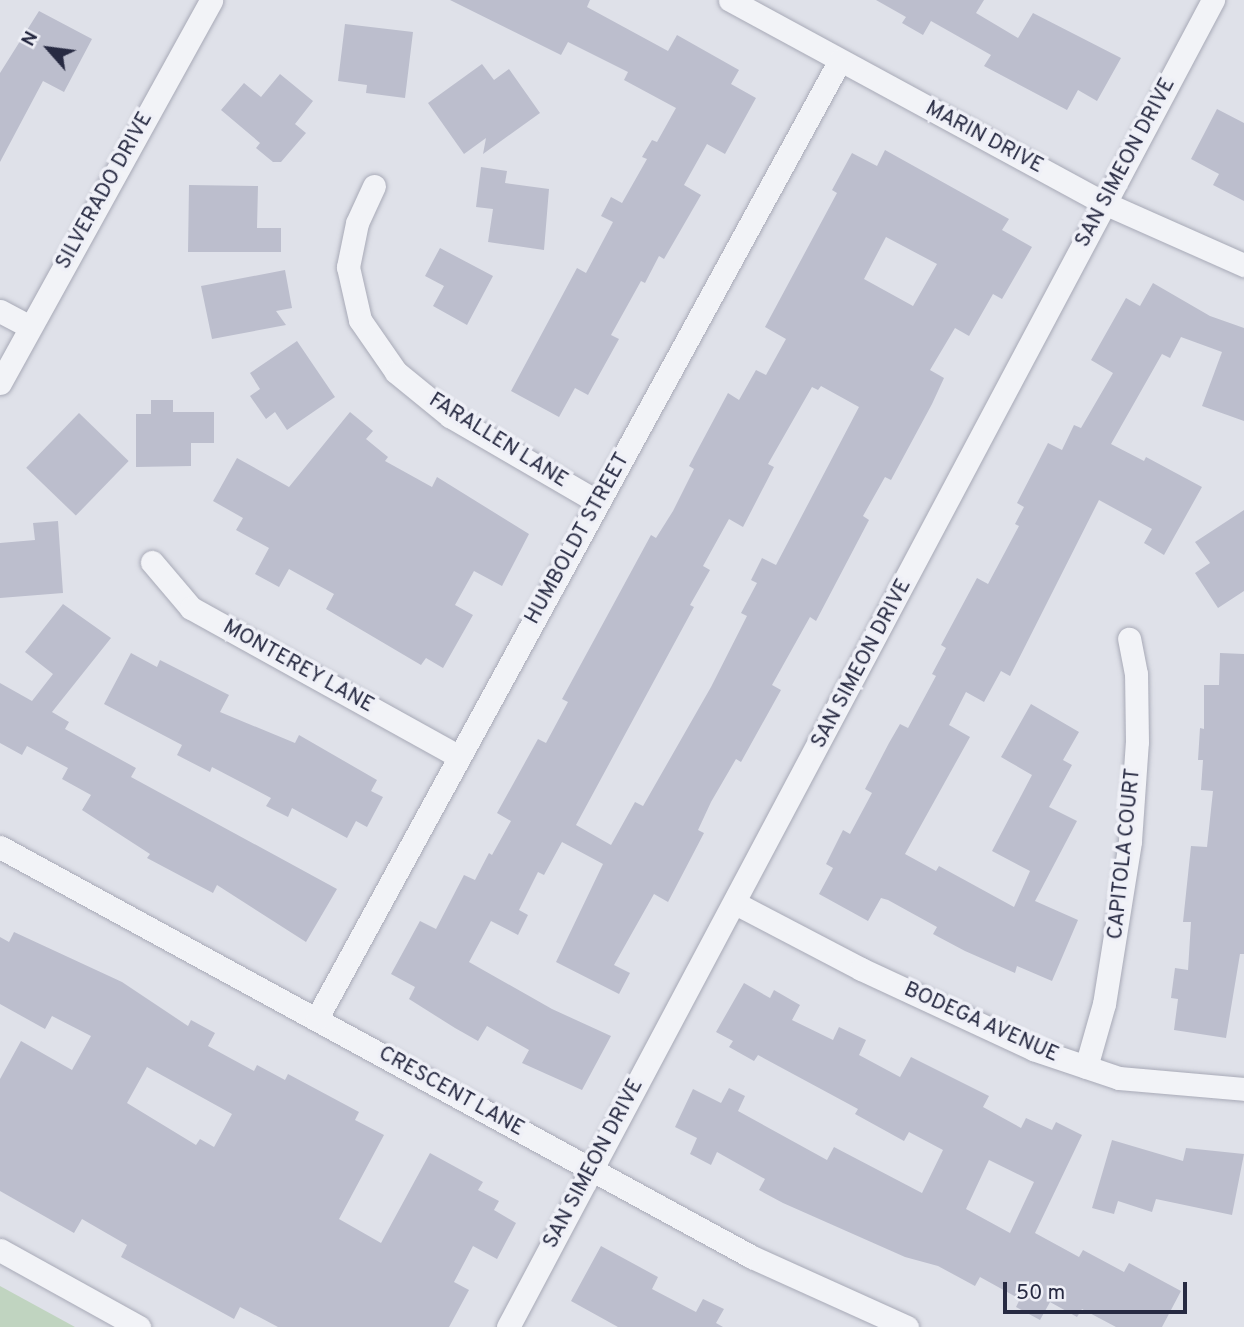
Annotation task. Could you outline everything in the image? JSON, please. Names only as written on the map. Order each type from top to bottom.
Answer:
[{"type":"street","name":"SILVERADO DRIVE","points":[[0,383],[211,0]]},
{"type":"street","name":"MARIN DRIVE","points":[[730,0],[1104,203],[1244,265]]},
{"type":"street","name":"SAN SIMEON DRIVE","points":[[508,1327],[1213,0]]},
{"type":"street","name":"HUMBOLDT STREET","points":[[317,1018],[839,60]]},
{"type":"street","name":"FARALLEN LANE","points":[[374,186],[357,223],[348,267],[360,320],[396,372],[450,416],[598,502]]},
{"type":"street","points":[[0,311],[30,327]]},
{"type":"street","name":"MONTEREY LANE","points":[[152,562],[191,608],[458,756]]},
{"type":"street","name":"CAPITOLA COURT","points":[[1086,1068],[1104,1004],[1130,841],[1137,742],[1136,674],[1129,639]]},
{"type":"street","name":"CRESCENT LANE","points":[[0,847],[752,1257],[907,1327]]},
{"type":"street","name":"BODEGA AVENUE","points":[[735,904],[957,1016],[1086,1068],[1152,1084],[1244,1089]]},
{"type":"street","points":[[0,1250],[139,1327]]},
{"type":"green space","points":[[0,1286],[75,1327],[0,1327]]},
{"type":"building","points":[[450,0],[590,0],[587,7],[668,51],[677,35],[739,70],[731,84],[756,98],[725,154],[707,144],[684,185],[701,195],[664,259],[659,256],[645,283],[641,281],[611,335],[619,339],[588,395],[575,388],[559,417],[511,391],[577,268],[586,273],[613,222],[601,216],[611,197],[622,203],[647,159],[642,157],[652,140],[657,142],[676,108],[624,80],[628,72],[568,42],[561,55]]},
{"type":"building","points":[[876,0],[984,0],[976,13],[1018,38],[1033,13],[1121,58],[1097,101],[1078,90],[1067,110],[984,66],[991,55],[931,21],[923,35],[902,23],[906,17]]},
{"type":"building","points":[[39,11],[92,39],[64,92],[43,81],[0,162],[0,73]]},
{"type":"building","points":[[345,24],[413,32],[405,98],[366,93],[367,85],[338,81]]},
{"type":"building","points":[[482,64],[494,80],[509,69],[540,113],[483,154],[486,138],[464,154],[428,103]]},
{"type":"building","points":[[280,74],[313,101],[295,124],[306,133],[281,162],[273,162],[256,148],[260,143],[221,110],[244,83],[261,97]]},
{"type":"building","points":[[1217,109],[1244,123],[1244,201],[1213,185],[1219,174],[1191,159]]},
{"type":"building","points":[[885,150],[1009,219],[1002,230],[1032,247],[1002,299],[993,294],[969,336],[955,328],[930,370],[944,378],[932,404],[891,480],[885,477],[863,516],[869,520],[816,621],[810,617],[772,685],[781,690],[741,762],[736,759],[711,802],[698,830],[704,833],[668,902],[654,894],[614,965],[630,973],[619,994],[556,962],[603,864],[562,842],[544,875],[538,872],[519,910],[528,915],[518,935],[491,921],[469,962],[552,1009],[611,1036],[582,1090],[522,1063],[529,1050],[487,1026],[478,1041],[455,1028],[409,999],[415,987],[391,974],[420,921],[436,929],[464,875],[475,880],[489,853],[492,855],[511,821],[497,813],[538,739],[546,743],[568,702],[562,699],[651,535],[656,538],[673,511],[694,469],[689,466],[728,393],[739,400],[756,370],[766,375],[786,339],[765,327],[837,193],[832,190],[852,153],[877,166]],"holes":[[[886,237],[937,264],[913,306],[864,279]],[[821,386],[859,407],[776,565],[762,558],[751,580],[757,583],[741,613],[747,616],[711,687],[643,806],[635,802],[611,845],[576,825],[694,607],[690,605],[710,570],[703,566],[729,519],[743,527],[774,467],[768,464],[812,387],[818,390]]]},
{"type":"building","points":[[481,167],[507,171],[505,183],[549,189],[544,250],[488,242],[493,209],[476,207]]},
{"type":"building","points":[[189,185],[258,186],[257,228],[281,228],[281,252],[188,252]]},
{"type":"building","points":[[440,248],[493,276],[467,325],[433,306],[444,286],[425,276]]},
{"type":"building","points":[[285,270],[292,308],[276,311],[286,325],[212,339],[201,286]]},
{"type":"building","points":[[1153,283],[1210,316],[1244,328],[1244,421],[1202,406],[1222,352],[1181,337],[1170,358],[1162,354],[1111,444],[1144,461],[1146,457],[1202,487],[1164,555],[1144,543],[1152,529],[1099,500],[1010,676],[1001,671],[984,702],[966,692],[949,725],[970,737],[905,854],[936,871],[939,866],[1014,907],[1030,871],[992,851],[1032,775],[1001,757],[1031,704],[1079,732],[1063,760],[1072,765],[1049,807],[1077,821],[1035,901],[1078,920],[1052,981],[1017,966],[1015,973],[965,951],[933,934],[937,927],[888,900],[881,898],[868,921],[819,894],[833,868],[826,864],[843,830],[850,834],[872,793],[865,789],[889,743],[900,724],[908,728],[936,676],[932,674],[946,648],[941,645],[977,578],[988,584],[1019,526],[1015,524],[1024,507],[1017,503],[1048,443],[1062,450],[1074,425],[1081,428],[1113,373],[1091,360],[1126,298],[1140,306]]},
{"type":"building","points":[[297,341],[335,397],[287,430],[275,412],[266,419],[250,396],[260,389],[250,373]]},
{"type":"building","points":[[151,400],[173,400],[173,412],[214,412],[214,443],[191,443],[191,466],[136,467],[136,414],[151,414]]},
{"type":"building","points":[[350,412],[373,431],[366,439],[388,457],[385,461],[432,487],[437,477],[529,534],[502,586],[474,571],[455,605],[473,615],[443,668],[426,658],[421,665],[326,609],[334,594],[289,569],[279,587],[255,574],[269,548],[236,530],[243,518],[213,501],[237,458],[289,487]]},
{"type":"building","points":[[79,413],[129,461],[76,516],[26,468]]},
{"type":"building","points":[[1244,510],[1244,591],[1218,608],[1195,573],[1210,563],[1195,542]]},
{"type":"building","points":[[58,521],[63,593],[0,598],[0,543],[35,540],[33,523]]},
{"type":"building","points":[[63,604],[111,638],[52,712],[69,722],[65,729],[136,768],[131,777],[337,889],[306,942],[217,885],[213,893],[147,858],[150,854],[82,810],[91,795],[62,779],[68,768],[27,746],[22,755],[0,743],[0,683],[32,701],[53,674],[25,652]]},
{"type":"building","points":[[131,653],[157,667],[160,660],[229,695],[220,712],[295,743],[299,735],[377,780],[371,791],[383,797],[367,827],[356,821],[347,838],[292,808],[288,817],[266,806],[271,798],[212,767],[210,772],[177,755],[182,745],[104,704]]},
{"type":"building","points":[[1220,653],[1244,654],[1244,954],[1240,954],[1226,1038],[1174,1030],[1178,999],[1171,998],[1175,968],[1188,970],[1191,922],[1183,922],[1191,846],[1207,847],[1213,791],[1201,790],[1203,760],[1198,760],[1200,728],[1204,729],[1204,685],[1219,685]]},
{"type":"building","points":[[14,932],[122,982],[188,1026],[191,1020],[215,1033],[208,1046],[254,1071],[257,1065],[285,1080],[288,1074],[359,1112],[355,1120],[384,1135],[339,1219],[381,1243],[430,1153],[483,1182],[478,1190],[499,1201],[494,1210],[516,1223],[497,1259],[473,1246],[454,1282],[469,1290],[449,1327],[278,1327],[240,1307],[234,1319],[121,1257],[127,1245],[82,1219],[74,1233],[0,1191],[0,1079],[21,1041],[72,1070],[91,1036],[52,1016],[45,1029],[0,1004],[0,937],[9,942]],"holes":[[[147,1067],[232,1114],[214,1147],[200,1139],[196,1145],[127,1103]]]},
{"type":"building","points":[[744,983],[770,998],[774,990],[800,1005],[792,1020],[833,1040],[839,1027],[866,1040],[859,1055],[900,1077],[911,1057],[989,1096],[983,1107],[1021,1128],[1026,1118],[1052,1130],[1056,1122],[1082,1135],[1035,1233],[1079,1257],[1083,1250],[1124,1272],[1129,1263],[1181,1291],[1162,1327],[1116,1327],[1082,1309],[1077,1317],[1050,1302],[1040,1320],[1016,1307],[1020,1299],[980,1277],[975,1286],[938,1266],[905,1257],[783,1203],[759,1190],[765,1179],[717,1152],[711,1165],[690,1154],[697,1138],[675,1127],[693,1089],[721,1103],[729,1088],[745,1096],[738,1111],[827,1160],[834,1147],[922,1193],[943,1150],[909,1132],[904,1141],[855,1114],[858,1109],[758,1055],[754,1061],[729,1047],[733,1041],[716,1032]],"holes":[[[989,1160],[1034,1182],[1010,1233],[966,1209]]]},
{"type":"building","points":[[1112,1140],[1183,1161],[1186,1148],[1244,1154],[1232,1215],[1156,1199],[1152,1212],[1118,1201],[1114,1214],[1092,1208]]},
{"type":"building","points":[[601,1246],[658,1277],[652,1289],[696,1312],[703,1299],[724,1309],[716,1323],[723,1327],[618,1327],[571,1301]]}]
